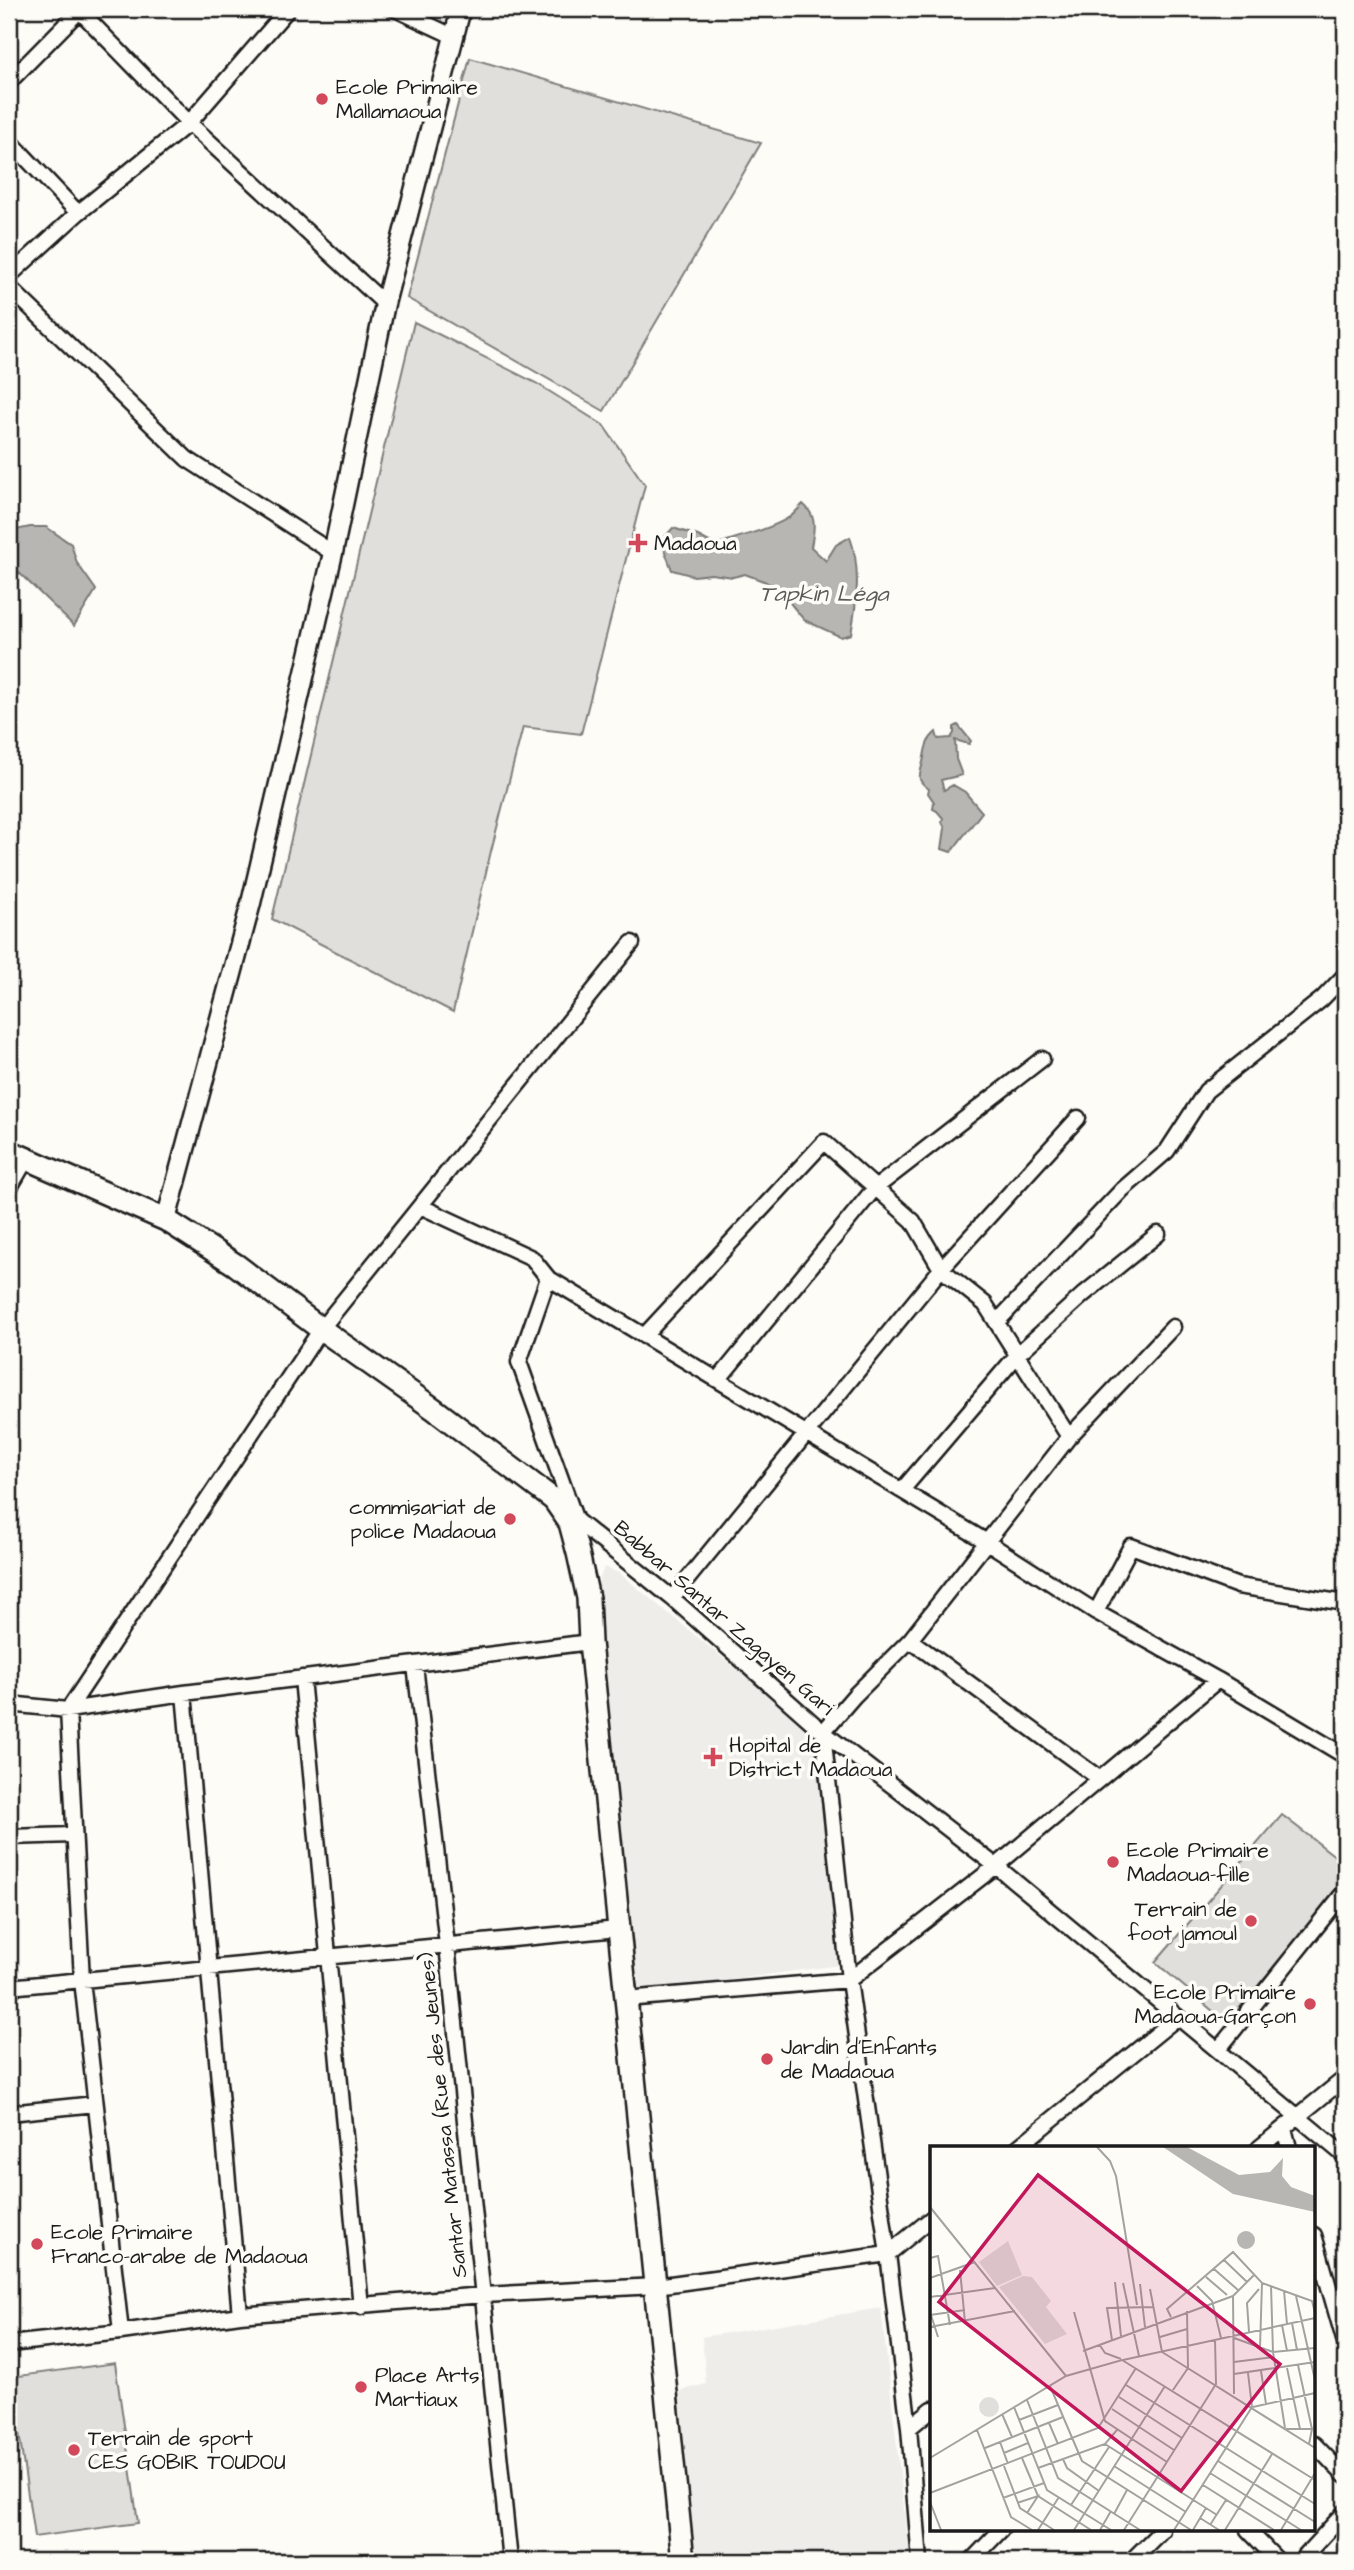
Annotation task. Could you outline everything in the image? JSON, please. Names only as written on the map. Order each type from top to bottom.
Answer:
[{"type":"highway","points":[[18,1155],[166,1220],[236,1265],[434,1409],[569,1514],[588,1598],[618,1929],[682,2561]]},
{"type":"main road","points":[[166,1220],[251,904],[333,553],[385,304],[461,9]]},
{"type":"street","points":[[9,82],[80,9],[189,123],[385,304]]},
{"type":"street","points":[[9,276],[78,214],[189,123],[288,9]]},
{"type":"street","points":[[395,9],[455,37]]},
{"type":"street","points":[[9,140],[78,214]]},
{"type":"street","points":[[9,287],[187,459],[333,553]]},
{"type":"street","points":[[121,2332],[82,1980],[68,1710],[321,1329],[632,943]]},
{"type":"street","points":[[997,1322],[1122,1190],[1167,1151],[1206,1091],[1322,999],[1345,975]]},
{"type":"street","points":[[718,1380],[874,1189],[1042,1059]]},
{"type":"street","points":[[672,1598],[941,1269],[1079,1118]]},
{"type":"street","points":[[644,1336],[824,1142],[913,1221],[941,1269],[985,1304],[1069,1437]]},
{"type":"street","points":[[9,1189],[18,1155]]},
{"type":"street","points":[[420,1206],[532,1258],[548,1278],[902,1490],[1096,1612],[1218,1680],[1345,1756]]},
{"type":"street","points":[[902,1490],[1018,1354],[1084,1294],[1158,1234]]},
{"type":"street","points":[[548,1278],[519,1362],[569,1514]]},
{"type":"street","points":[[920,2561],[888,2254],[849,1980],[823,1732],[854,1696],[910,1640],[1069,1437],[1173,1326]]},
{"type":"street","name":"Babbar Santar Zagayen Gari","points":[[569,1514],[672,1598],[823,1732],[996,1866],[1345,2156]]},
{"type":"street","points":[[1096,1612],[1131,1546],[1238,1586],[1345,1603]]},
{"type":"street","points":[[910,1640],[1100,1779]]},
{"type":"street","points":[[9,1704],[68,1710],[590,1642]]},
{"type":"street","name":"Santar Matassa (Rue des Jeunes)","points":[[415,1665],[447,1945],[510,2561]]},
{"type":"street","points":[[302,1678],[361,2307]]},
{"type":"street","points":[[626,1999],[849,1980],[996,1866],[1218,1680]]},
{"type":"street","points":[[184,1693],[240,2315]]},
{"type":"street","points":[[9,1837],[74,1835]]},
{"type":"street","points":[[1218,2050],[1345,1891]]},
{"type":"street","points":[[9,1987],[618,1929]]},
{"type":"street","points":[[1019,2146],[1178,2017]]},
{"type":"street","points":[[1262,2146],[1345,2078]]},
{"type":"street","points":[[9,2113],[95,2105]]},
{"type":"street","points":[[1284,2128],[1288,2146]]},
{"type":"street","points":[[9,2344],[240,2315],[483,2295],[656,2286],[888,2254],[930,2220]]},
{"type":"street","points":[[1316,2242],[1345,2343]]},
{"type":"street","points":[[908,2428],[930,2411]]},
{"type":"street","points":[[1316,2446],[1345,2476]]},
{"type":"street","points":[[1300,2561],[1345,2512]]},
{"type":"street","points":[[971,2561],[999,2532]]},
{"type":"street","points":[[1131,2561],[1160,2532]]},
{"type":"street","points":[[1250,2532],[1279,2561]]},
{"type":"shaded area","points":[[470,58],[761,143],[604,411],[407,298]]},
{"type":"shaded area","points":[[414,322],[536,383],[603,425],[645,485],[581,734],[523,727],[453,1012],[272,919]]},
{"type":"shaded area","name":"Hopital de District Madaoua","points":[[604,1567],[619,1573],[815,1733],[840,1965],[632,1993],[595,1592]]},
{"type":"shaded area","name":"Terrain de foot jamoul","points":[[1282,1815],[1345,1864],[1345,1881],[1227,2023],[1155,1962]]},
{"type":"shaded area","points":[[881,2308],[910,2561],[690,2561],[672,2393],[706,2384],[702,2337]]},
{"type":"shaded area","name":"Terrain de sport CES GOBIR TOUDOU","points":[[115,2363],[138,2523],[34,2537],[11,2377]]},
{"type":"water","name":"Tapkin Léga","points":[[803,504],[813,519],[811,547],[826,561],[836,545],[850,537],[856,561],[857,585],[851,634],[841,637],[804,620],[786,598],[766,582],[745,574],[733,577],[711,574],[694,576],[672,570],[661,541],[673,528],[715,545],[774,525],[791,516]]},
{"type":"water","points":[[46,527],[71,544],[77,563],[96,590],[74,626],[9,563],[11,531]]},
{"type":"water","points":[[958,725],[971,741],[969,744],[955,740],[956,759],[962,775],[941,780],[944,790],[953,785],[965,792],[982,812],[951,852],[942,849],[945,828],[943,818],[933,809],[934,802],[928,793],[929,789],[920,777],[930,739],[936,732],[938,739],[951,738],[954,727]]},
{"type":"place","name":"Ecole Primaire Mallamaoua","points":[[322,99]]},
{"type":"place","name":"Madaoua","points":[[638,543]]},
{"type":"place","name":"commisariat de police Madaoua","points":[[510,1519]]},
{"type":"place","name":"Hopital de District Madaoua","points":[[713,1757]]},
{"type":"place","name":"Ecole Primaire Madaoua-fille","points":[[1113,1862]]},
{"type":"place","name":"Terrain de foot jamoul","points":[[1251,1921]]},
{"type":"place","name":"Ecole Primaire Madaoua-Garçon","points":[[1310,2004]]},
{"type":"place","name":"Jardin d'Enfants de Madaoua","points":[[767,2059]]},
{"type":"place","name":"Ecole Primaire Franco-arabe de Madaoua","points":[[37,2244]]},
{"type":"place","name":"Place Arts Martiaux","points":[[361,2387]]},
{"type":"place","name":"Terrain de sport CES GOBIR TOUDOU","points":[[74,2450]]}]
